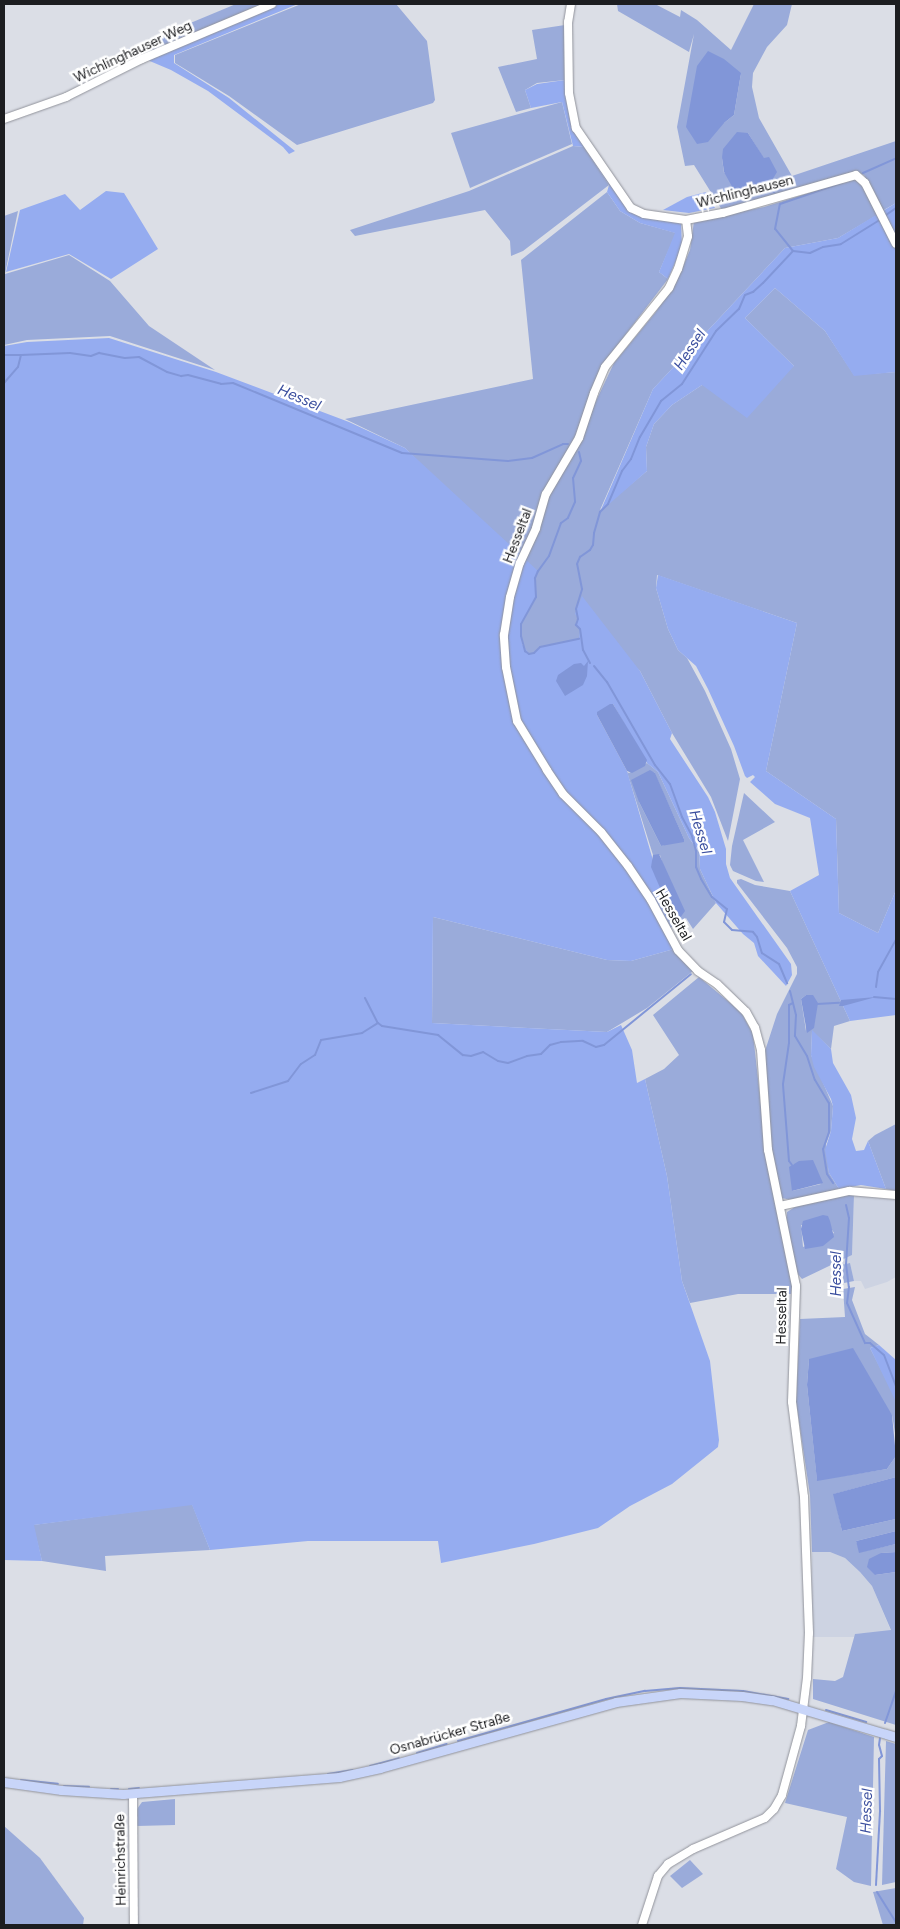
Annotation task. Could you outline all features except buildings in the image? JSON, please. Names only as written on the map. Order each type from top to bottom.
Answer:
[{"type":"main road","name":"Osnabrücker Straße","points":[[4,1782],[84,1792],[133,1794],[338,1777],[380,1768],[593,1708],[645,1696],[680,1693],[734,1695],[772,1700],[896,1737]]},
{"type":"street","name":"Wichlinghauser Weg","points":[[4,119],[66,97],[142,59],[272,4]]},
{"type":"street","name":"Wichlinghausen","points":[[571,4],[568,22],[569,93],[576,128],[631,208],[644,214],[686,220],[723,213],[856,175],[865,183],[896,244]]},
{"type":"street","name":"Hesseltal","points":[[642,1925],[658,1876],[668,1864],[693,1849],[765,1818],[774,1809],[782,1795],[804,1709],[809,1644],[808,1558],[804,1497],[792,1402],[796,1286],[768,1150],[761,1050],[755,1028],[746,1012],[717,984],[698,971],[678,950],[651,900],[628,866],[601,832],[563,794],[517,721],[506,667],[504,635],[510,596],[520,563],[536,528],[546,494],[579,438],[594,392],[605,367],[652,309],[675,275],[688,236],[686,220]]},
{"type":"street","points":[[780,1206],[849,1191],[896,1195]]},
{"type":"street","name":"Heinrichstraße","points":[[133,1794],[134,1925]]},
{"type":"shaded area","points":[[236,4],[266,4],[133,61],[128,49]]},
{"type":"shaded area","points":[[276,4],[298,4],[174,55],[174,63],[229,98],[295,151],[289,154],[283,147],[208,91],[171,70],[145,59]]},
{"type":"shaded area","points":[[301,4],[396,4],[427,41],[435,100],[433,103],[297,145],[229,96],[175,63],[175,55]]},
{"type":"shaded area","points":[[617,4],[655,4],[680,17],[681,10],[697,20],[731,50],[754,4],[792,4],[787,25],[767,47],[753,73],[752,87],[759,118],[792,176],[896,141],[896,203],[882,211],[864,175],[857,173],[722,210],[694,165],[685,166],[677,127],[694,34],[689,52],[618,11]],"holes":[[[741,73],[734,115],[724,123]],[[748,133],[764,159],[724,173],[722,158]]]},
{"type":"shaded area","points":[[565,25],[565,80],[537,83],[525,90],[531,108],[516,112],[498,67],[537,59],[532,30]]},
{"type":"shaded area","points":[[708,51],[724,59],[741,73],[734,115],[724,123],[708,142],[697,144],[686,127],[697,66]]},
{"type":"shaded area","points":[[565,80],[574,129],[624,204],[681,223],[682,247],[668,279],[659,272],[675,233],[640,223],[620,211],[607,192],[609,185],[584,147],[573,146],[562,102],[531,108],[525,90],[537,84]]},
{"type":"shaded area","points":[[562,102],[572,144],[470,188],[451,133]]},
{"type":"shaded area","points":[[737,132],[748,133],[764,158],[769,157],[777,172],[771,182],[735,192],[724,172],[722,158],[723,149]]},
{"type":"shaded area","points":[[573,146],[584,147],[609,185],[523,251],[511,256],[510,241],[485,210],[355,236],[350,230],[469,191]]},
{"type":"shaded area","points":[[854,179],[862,184],[879,214],[838,238],[785,248],[653,389],[600,510],[647,471],[646,447],[654,424],[672,405],[702,385],[794,366],[745,318],[775,288],[825,331],[854,375],[896,372],[896,890],[878,933],[839,913],[836,819],[766,771],[797,623],[657,575],[656,588],[668,629],[678,650],[687,658],[705,691],[731,749],[740,779],[728,841],[711,797],[672,733],[640,671],[578,617],[576,623],[580,629],[580,639],[540,647],[534,653],[529,654],[525,651],[521,636],[521,624],[536,597],[535,578],[405,448],[345,419],[533,379],[521,260],[607,192],[620,211],[640,223],[676,233],[659,272],[668,279],[600,368],[576,434],[567,453],[568,465],[582,440],[595,403],[614,363],[655,313],[676,283],[690,250],[694,221],[764,207]]},
{"type":"shaded area","points":[[106,191],[124,193],[158,249],[111,279],[69,254],[6,272],[20,210],[65,194],[80,210]]},
{"type":"shaded area","points":[[706,192],[715,208],[689,213],[663,210],[687,197]]},
{"type":"shaded area","points":[[896,203],[896,372],[854,376],[825,331],[775,288],[745,318],[794,366],[747,418],[702,385],[672,405],[654,424],[646,447],[647,471],[600,512],[653,389],[785,248],[838,238]]},
{"type":"shaded area","points":[[18,211],[5,274],[69,255],[110,281],[149,326],[215,370],[110,336],[27,340],[4,345],[4,216]]},
{"type":"shaded area","points":[[109,338],[216,372],[349,422],[405,448],[538,571],[535,578],[536,597],[521,624],[522,644],[529,654],[534,653],[540,647],[579,639],[580,629],[576,625],[578,617],[575,614],[582,596],[640,671],[672,733],[670,739],[708,797],[715,812],[726,849],[726,864],[730,878],[791,964],[792,975],[786,986],[758,956],[754,943],[743,934],[716,903],[700,869],[699,851],[689,838],[658,772],[647,763],[613,704],[597,715],[627,771],[664,898],[676,914],[660,924],[674,949],[631,961],[607,960],[433,917],[432,1023],[607,1032],[621,1025],[632,1050],[637,1083],[645,1079],[667,1176],[682,1281],[710,1361],[719,1440],[718,1447],[672,1484],[630,1506],[598,1528],[534,1544],[441,1563],[438,1541],[308,1541],[210,1550],[192,1505],[34,1525],[42,1561],[4,1560],[4,346],[27,342]]},
{"type":"shaded area","points":[[658,575],[797,623],[766,771],[836,819],[839,913],[878,933],[896,890],[896,1015],[850,1021],[790,891],[819,875],[810,818],[775,804],[750,782],[755,777],[753,775],[747,778],[745,776],[734,746],[696,666],[678,650],[668,629],[656,588]]},
{"type":"shaded area","points":[[588,661],[587,676],[583,685],[565,696],[556,681],[558,675],[574,664],[581,663],[584,666]]},
{"type":"shaded area","points":[[613,704],[647,760],[645,766],[632,773],[627,771],[597,715],[597,712]]},
{"type":"shaded area","points":[[647,763],[658,772],[689,838],[699,852],[700,869],[716,903],[693,929],[686,918],[669,929],[665,921],[676,914],[678,917],[660,855],[653,855],[627,772],[629,773]],"holes":[[[654,772],[684,839],[661,846],[639,802]]]},
{"type":"shaded area","points":[[650,770],[655,773],[684,842],[661,846],[639,802],[631,780]]},
{"type":"shaded area","points":[[744,793],[775,822],[743,840],[764,882],[756,881],[733,871],[730,865],[732,846]]},
{"type":"shaded area","points":[[659,854],[685,911],[680,918],[664,897],[651,867],[653,855]]},
{"type":"shaded area","points":[[741,879],[755,885],[790,891],[850,1021],[834,1026],[831,1049],[812,1031],[811,1055],[833,1106],[831,1131],[826,1144],[829,1173],[839,1189],[792,1200],[781,1198],[771,1150],[764,1054],[777,1014],[797,974],[797,967],[787,948],[737,883],[737,880]],"holes":[[[806,995],[806,1031],[801,999]],[[796,1164],[821,1184],[792,1191],[792,1165]]]},
{"type":"shaded area","points":[[433,917],[607,960],[631,961],[674,949],[693,971],[647,1008],[607,1032],[432,1023]]},
{"type":"shaded area","points":[[699,977],[741,1012],[753,1034],[766,1151],[792,1285],[791,1294],[738,1294],[690,1303],[682,1281],[667,1176],[645,1079],[664,1069],[679,1055],[653,1015]]},
{"type":"shaded area","points":[[806,995],[813,995],[818,1003],[814,1028],[807,1033],[801,999]]},
{"type":"shaded area","points":[[876,997],[843,1006],[839,1006],[841,1000]]},
{"type":"shaded area","points":[[812,1030],[831,1049],[833,1063],[851,1095],[856,1118],[852,1139],[856,1151],[864,1150],[868,1141],[886,1189],[861,1185],[839,1189],[829,1173],[825,1150],[831,1131],[833,1106],[814,1067],[811,1055]]},
{"type":"shaded area","points":[[896,1124],[896,1191],[886,1189],[868,1141]]},
{"type":"shaded area","points":[[813,1160],[823,1183],[792,1191],[789,1167],[799,1161]]},
{"type":"shaded area","points":[[845,1195],[854,1195],[852,1255],[802,1279],[797,1273],[786,1222],[787,1212],[798,1205]],"holes":[[[801,1225],[831,1228],[834,1233],[803,1247]]]},
{"type":"shaded area","points":[[854,1195],[896,1200],[896,1277],[865,1289],[861,1281],[854,1281],[850,1263],[841,1265],[841,1260],[852,1255]]},
{"type":"shaded area","points":[[823,1215],[828,1216],[834,1237],[823,1246],[805,1249],[801,1229],[803,1221]]},
{"type":"shaded area","points":[[850,1263],[854,1281],[844,1283],[841,1265]]},
{"type":"shaded area","points":[[855,1287],[852,1300],[865,1334],[879,1345],[870,1348],[896,1399],[896,1439],[892,1415],[809,1359],[807,1385],[817,1480],[887,1469],[896,1456],[896,1477],[834,1494],[842,1531],[896,1519],[896,1531],[856,1541],[860,1552],[896,1544],[896,1552],[881,1553],[875,1575],[896,1572],[896,1725],[813,1699],[813,1679],[835,1681],[843,1677],[855,1634],[891,1630],[872,1586],[860,1572],[845,1558],[830,1552],[812,1552],[810,1495],[796,1402],[800,1319],[845,1317],[843,1289]]},
{"type":"shaded area","points":[[879,1345],[896,1360],[896,1402],[870,1348]]},
{"type":"shaded area","points":[[853,1348],[892,1415],[896,1456],[887,1469],[817,1481],[807,1385],[809,1359]]},
{"type":"shaded area","points":[[896,1477],[896,1519],[842,1531],[833,1494]]},
{"type":"shaded area","points":[[192,1504],[210,1550],[105,1556],[106,1571],[42,1561],[33,1525]]},
{"type":"shaded area","points":[[896,1531],[896,1544],[859,1553],[856,1541]]},
{"type":"shaded area","points":[[812,1552],[830,1552],[845,1558],[860,1572],[872,1586],[891,1631],[855,1634],[855,1637],[812,1637]]},
{"type":"shaded area","points":[[896,1552],[896,1572],[875,1575],[867,1567],[869,1559],[881,1553]]},
{"type":"shaded area","points":[[829,1722],[874,1737],[871,1886],[854,1882],[836,1869],[847,1817],[785,1803],[808,1730]]},
{"type":"shaded area","points":[[886,1741],[896,1744],[896,1882],[882,1885]]},
{"type":"shaded area","points":[[175,1799],[175,1825],[137,1826],[137,1809],[142,1802]]},
{"type":"shaded area","points":[[4,1826],[40,1858],[84,1918],[83,1925],[4,1925]]},
{"type":"shaded area","points":[[690,1860],[703,1874],[682,1888],[670,1876]]},
{"type":"shaded area","points":[[896,1888],[896,1925],[883,1925],[873,1892]]},
{"type":"waterway","name":"Hessel","points":[[863,173],[896,158]]},
{"type":"waterway","name":"Hessel","points":[[793,251],[775,229],[780,204],[842,183]]},
{"type":"waterway","name":"Hessel","points":[[764,184],[774,192]]},
{"type":"waterway","name":"Hessel","points":[[886,215],[896,208]]},
{"type":"waterway","name":"Hessel","points":[[590,663],[583,650],[580,629],[576,625],[578,619],[576,609],[582,589],[577,564],[580,557],[590,550],[593,545],[594,533],[600,512],[608,504],[622,471],[631,459],[640,437],[661,401],[682,384],[716,331],[739,309],[745,295],[753,292],[763,283],[793,251],[810,253],[823,247],[841,244],[878,221]]},
{"type":"waterway","name":"Hessel","points":[[4,383],[18,367],[21,355],[70,353],[91,356],[99,353],[125,358],[139,357],[167,372],[181,376],[188,375],[221,384],[233,383],[402,453],[508,461],[532,458],[563,444],[568,444]]},
{"type":"waterway","name":"Hessel","points":[[4,355],[21,355]]},
{"type":"waterway","name":"Hessel","points":[[579,452],[581,461],[573,478],[575,502],[568,518],[561,523],[549,556],[538,571],[535,578],[536,597],[521,624],[521,636],[525,651],[529,654],[534,653],[540,647],[579,639]]},
{"type":"waterway","name":"Hessel","points":[[594,666],[607,682],[655,765],[670,784],[682,817],[692,836],[696,851],[696,867],[701,879],[712,897],[727,909],[724,922],[732,930],[753,932],[757,937],[762,953],[779,964],[787,983]]},
{"type":"waterway","points":[[876,987],[878,972],[896,940]]},
{"type":"waterway","points":[[365,998],[378,1023],[382,1026],[438,1035],[463,1055],[471,1056],[483,1052],[498,1061],[508,1063],[527,1056],[541,1054],[550,1045],[561,1042],[583,1041],[596,1047],[604,1045],[691,974]]},
{"type":"waterway","name":"Hessel","points":[[790,991],[796,1015],[795,1036],[807,1056],[815,1080],[829,1103],[829,1132],[823,1149],[827,1174],[833,1183]]},
{"type":"waterway","points":[[874,997],[896,999]]},
{"type":"waterway","points":[[792,1165],[789,1161],[783,1084],[789,1043],[789,1005],[793,1003]]},
{"type":"waterway","points":[[817,1004],[839,1003]]},
{"type":"waterway","points":[[251,1093],[288,1081],[301,1064],[315,1055],[321,1040],[362,1033],[378,1023]]},
{"type":"waterway","name":"Hessel","points":[[846,1205],[849,1218],[846,1264],[849,1287],[847,1303],[865,1343],[870,1343],[884,1355],[896,1387]]},
{"type":"waterway","points":[[458,1741],[606,1699],[645,1691],[680,1688],[743,1691],[788,1699]]},
{"type":"waterway","name":"Hessel","points":[[885,1723],[896,1691]]},
{"type":"waterway","points":[[826,1710],[866,1722]]},
{"type":"waterway","name":"Hessel","points":[[876,1885],[880,1811],[879,1759],[882,1756],[879,1745],[880,1738]]},
{"type":"waterway","points":[[417,1753],[447,1744]]},
{"type":"waterway","points":[[370,1766],[399,1758]]},
{"type":"waterway","points":[[328,1774],[353,1770]]},
{"type":"waterway","points":[[21,1780],[58,1784]]},
{"type":"waterway","points":[[64,1786],[89,1787]]},
{"type":"waterway","points":[[129,1789],[139,1788]]},
{"type":"waterway","points":[[111,1789],[118,1789]]},
{"type":"waterway","name":"Hessel","points":[[877,1892],[896,1922]]}]
